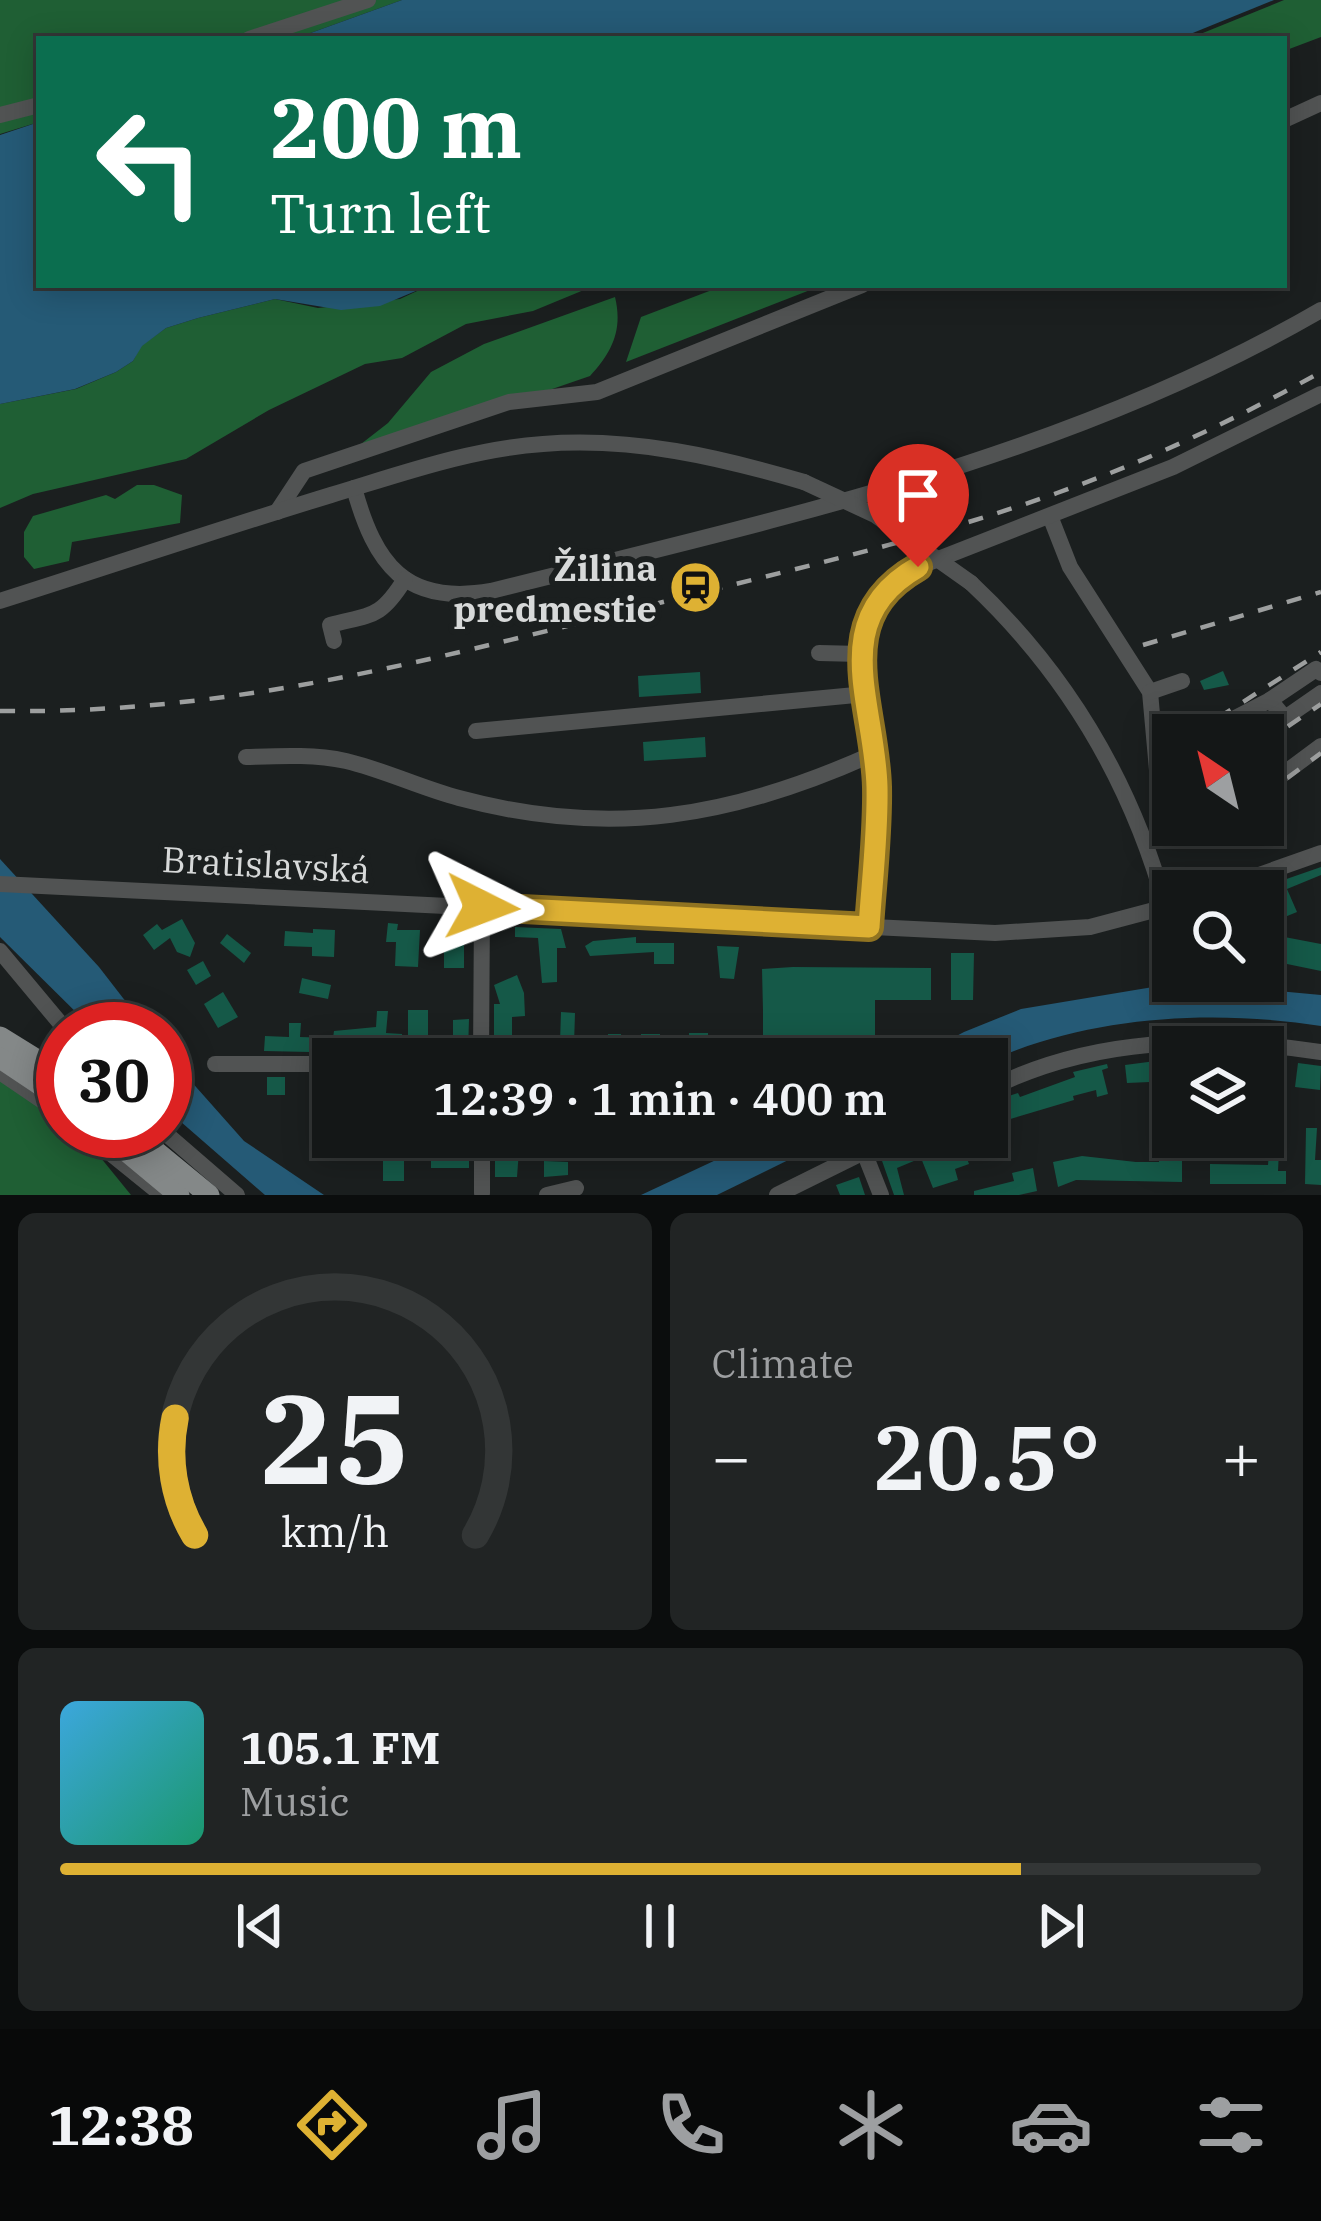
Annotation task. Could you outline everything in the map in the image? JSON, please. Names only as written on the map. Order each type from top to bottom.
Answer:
[{"type":"main road","points":[[0,1037],[36,1059]]},
{"type":"main road","points":[[0,1058],[36,1082]]},
{"type":"main road","points":[[134,1158],[179,1195]]},
{"type":"main road","points":[[164,1158],[209,1195]]},
{"type":"street","points":[[258,36],[368,0]]},
{"type":"street","points":[[1287,119],[1321,103]]},
{"type":"street","points":[[0,115],[36,106]]},
{"type":"street","points":[[277,512],[304,471],[509,402],[598,392],[855,288]]},
{"type":"street","points":[[354,488],[376,550],[405,579],[444,594],[491,591],[933,477],[1024,447],[1228,360],[1321,310]]},
{"type":"street","points":[[869,927],[878,790],[861,653],[872,608],[901,577],[1173,466],[1321,394]]},
{"type":"street","points":[[0,601],[466,455],[544,444],[670,449],[804,482],[875,515],[971,583],[1046,662],[1087,720],[1136,819],[1155,870]]},
{"type":"street","points":[[1050,516],[1070,567],[1150,692],[1155,714]]},
{"type":"street","points":[[334,641],[330,625],[379,613],[405,579]]},
{"type":"street","points":[[819,653],[861,653]]},
{"type":"street","points":[[1243,714],[1316,669],[1321,673]]},
{"type":"street","points":[[1150,692],[1182,681]]},
{"type":"street","points":[[1270,700],[1285,718],[1321,693]]},
{"type":"street","points":[[476,731],[866,694]]},
{"type":"street","points":[[1284,773],[1321,746]]},
{"type":"street","points":[[246,757],[347,761],[495,807],[594,818],[661,817],[724,808],[813,781],[875,752]]},
{"type":"street","points":[[1273,870],[1321,853]]},
{"type":"street","name":"Bratislavská","points":[[0,884],[1027,933],[1102,924],[1152,911]]},
{"type":"street","points":[[481,1038],[482,907]]},
{"type":"street","points":[[0,952],[42,1002]]},
{"type":"street","points":[[1008,1082],[1091,1052],[1190,1040],[1321,1052]]},
{"type":"street","points":[[215,1064],[312,1064]]},
{"type":"street","points":[[0,1072],[36,1097]]},
{"type":"street","points":[[192,1156],[237,1195]]},
{"type":"street","points":[[116,1158],[162,1195]]},
{"type":"street","points":[[482,1158],[482,1194]]},
{"type":"street","points":[[777,1195],[852,1158]]},
{"type":"street","points":[[866,1158],[881,1195]]},
{"type":"street","points":[[547,1195],[576,1188]]},
{"type":"green space","points":[[0,0],[402,0],[302,36],[36,36],[36,123],[0,134]]},
{"type":"green space","points":[[1284,0],[1321,0],[1321,37],[1287,50],[1287,36],[1195,36]]},
{"type":"green space","points":[[424,288],[589,288],[533,311],[466,324],[402,358],[365,364],[269,410],[186,459],[33,494],[0,508],[0,404],[76,389],[116,372],[166,328],[198,318],[275,299],[318,308],[400,299]]},
{"type":"green space","points":[[717,288],[815,288],[626,362],[641,317]]},
{"type":"green space","points":[[615,297],[614,340],[590,376],[358,456],[361,444],[388,423],[431,372],[484,344]]},
{"type":"green space","points":[[137,485],[154,485],[182,495],[180,523],[72,542],[69,561],[34,569],[24,557],[24,532],[33,516],[106,495],[115,499]]},
{"type":"green space","points":[[0,1069],[36,1094],[36,1158],[101,1158],[131,1195],[0,1195]]},
{"type":"water","points":[[402,0],[1274,0],[1185,36],[302,36]]},
{"type":"water","points":[[36,123],[36,288],[423,288],[380,306],[341,310],[275,299],[198,318],[166,328],[116,372],[75,389],[0,404],[0,135]]},
{"type":"water","points":[[0,859],[126,1002],[66,1002],[0,937]]},
{"type":"water","points":[[1152,987],[1152,1002],[1284,1002],[1284,992],[1321,995],[1321,1026],[1237,1018],[1151,1020],[1067,1035],[1008,1054],[1008,1038],[953,1038],[1021,1009]]},
{"type":"water","points":[[192,1082],[244,1141],[324,1195],[265,1195],[192,1131]]},
{"type":"water","points":[[720,1158],[792,1158],[717,1195],[641,1195]]},
{"type":"building","points":[[1223,671],[1229,685],[1204,690],[1200,681]]},
{"type":"building","points":[[700,672],[701,693],[639,697],[638,676]]},
{"type":"building","points":[[705,737],[706,757],[644,761],[643,742]]},
{"type":"building","points":[[1321,867],[1321,875],[1287,889],[1297,912],[1284,917],[1284,880]]},
{"type":"building","points":[[182,919],[195,943],[190,957],[177,952],[170,938],[154,950],[143,935],[157,924],[162,930]]},
{"type":"building","points":[[388,923],[398,924],[397,930],[420,930],[418,967],[395,966],[396,942],[386,942]]},
{"type":"building","points":[[440,924],[469,925],[464,968],[444,968]]},
{"type":"building","points":[[515,927],[561,929],[566,948],[557,948],[557,982],[542,983],[538,938],[515,937]]},
{"type":"building","points":[[313,929],[335,930],[334,957],[312,956],[312,947],[284,946],[285,931],[313,933]]},
{"type":"building","points":[[227,934],[251,953],[244,963],[220,943]]},
{"type":"building","points":[[636,937],[636,943],[674,943],[674,964],[654,964],[654,952],[590,956],[585,946],[593,941]]},
{"type":"building","points":[[1284,937],[1321,944],[1321,971],[1284,963]]},
{"type":"building","points":[[717,946],[739,947],[734,979],[720,978]]},
{"type":"building","points":[[951,953],[974,953],[973,1000],[951,1000]]},
{"type":"building","points":[[203,961],[211,976],[196,985],[187,970]]},
{"type":"building","points":[[931,968],[931,1000],[875,1000],[875,1038],[763,1038],[762,969]]},
{"type":"building","points":[[517,975],[524,993],[525,1016],[512,1017],[512,1038],[494,1038],[494,1004],[500,1004],[494,985]]},
{"type":"building","points":[[302,978],[331,985],[328,999],[299,993]]},
{"type":"building","points":[[223,992],[238,1017],[218,1028],[204,1004]]},
{"type":"building","points":[[408,1010],[428,1010],[428,1038],[408,1038]]},
{"type":"building","points":[[377,1011],[388,1011],[386,1033],[402,1034],[402,1038],[333,1038],[334,1031],[376,1027]]},
{"type":"building","points":[[561,1012],[575,1013],[574,1038],[560,1038]]},
{"type":"building","points":[[469,1019],[468,1038],[453,1038],[453,1020]]},
{"type":"building","points":[[289,1023],[301,1023],[300,1037],[333,1038],[312,1038],[312,1052],[264,1051],[265,1036],[289,1037]]},
{"type":"building","points":[[689,1033],[708,1033],[708,1038],[689,1038]]},
{"type":"building","points":[[1152,1061],[1152,1082],[1127,1083],[1125,1065]]},
{"type":"building","points":[[1298,1063],[1321,1066],[1320,1090],[1295,1087]]},
{"type":"building","points":[[1107,1064],[1102,1070],[1108,1094],[1097,1097],[1096,1090],[1008,1120],[1008,1096],[1018,1093],[1020,1097],[1075,1077],[1073,1072]]},
{"type":"building","points":[[267,1077],[285,1077],[285,1095],[267,1095]]},
{"type":"building","points":[[1306,1128],[1317,1128],[1315,1160],[1321,1160],[1321,1185],[1305,1184]]},
{"type":"building","points":[[1082,1156],[1136,1162],[1182,1158],[1182,1182],[1076,1180],[1058,1187],[1053,1162]]},
{"type":"building","points":[[388,1158],[469,1158],[469,1168],[431,1168],[431,1159],[404,1159],[404,1181],[383,1181],[383,1161]]},
{"type":"building","points":[[495,1158],[518,1158],[517,1177],[495,1177]]},
{"type":"building","points":[[881,1158],[921,1158],[897,1168],[904,1195],[894,1195]]},
{"type":"building","points":[[921,1158],[967,1158],[969,1164],[955,1169],[958,1180],[933,1188]]},
{"type":"building","points":[[1268,1158],[1279,1158],[1278,1171],[1286,1171],[1286,1184],[1210,1184],[1210,1164],[1268,1165]]},
{"type":"building","points":[[544,1161],[568,1162],[568,1175],[544,1177]]},
{"type":"building","points":[[1033,1168],[1037,1191],[974,1195],[974,1191],[1014,1181],[1012,1173]]},
{"type":"building","points":[[859,1177],[865,1195],[840,1195],[836,1185]]},
{"type":"railway","points":[[0,711],[164,704],[321,681],[476,648],[848,556],[1091,481],[1191,438],[1321,372]]},
{"type":"railway","points":[[1143,645],[1321,592]]},
{"type":"railway","points":[[1224,714],[1321,652]]},
{"type":"railway","points":[[1284,729],[1321,704]]},
{"type":"railway","points":[[1284,780],[1321,753]]},
{"type":"place","name":"Žilina predmestie","points":[[696,588]]},
{"type":"route","points":[[482,907],[869,927],[878,790],[862,638],[872,608],[884,591],[918,567]]}]
